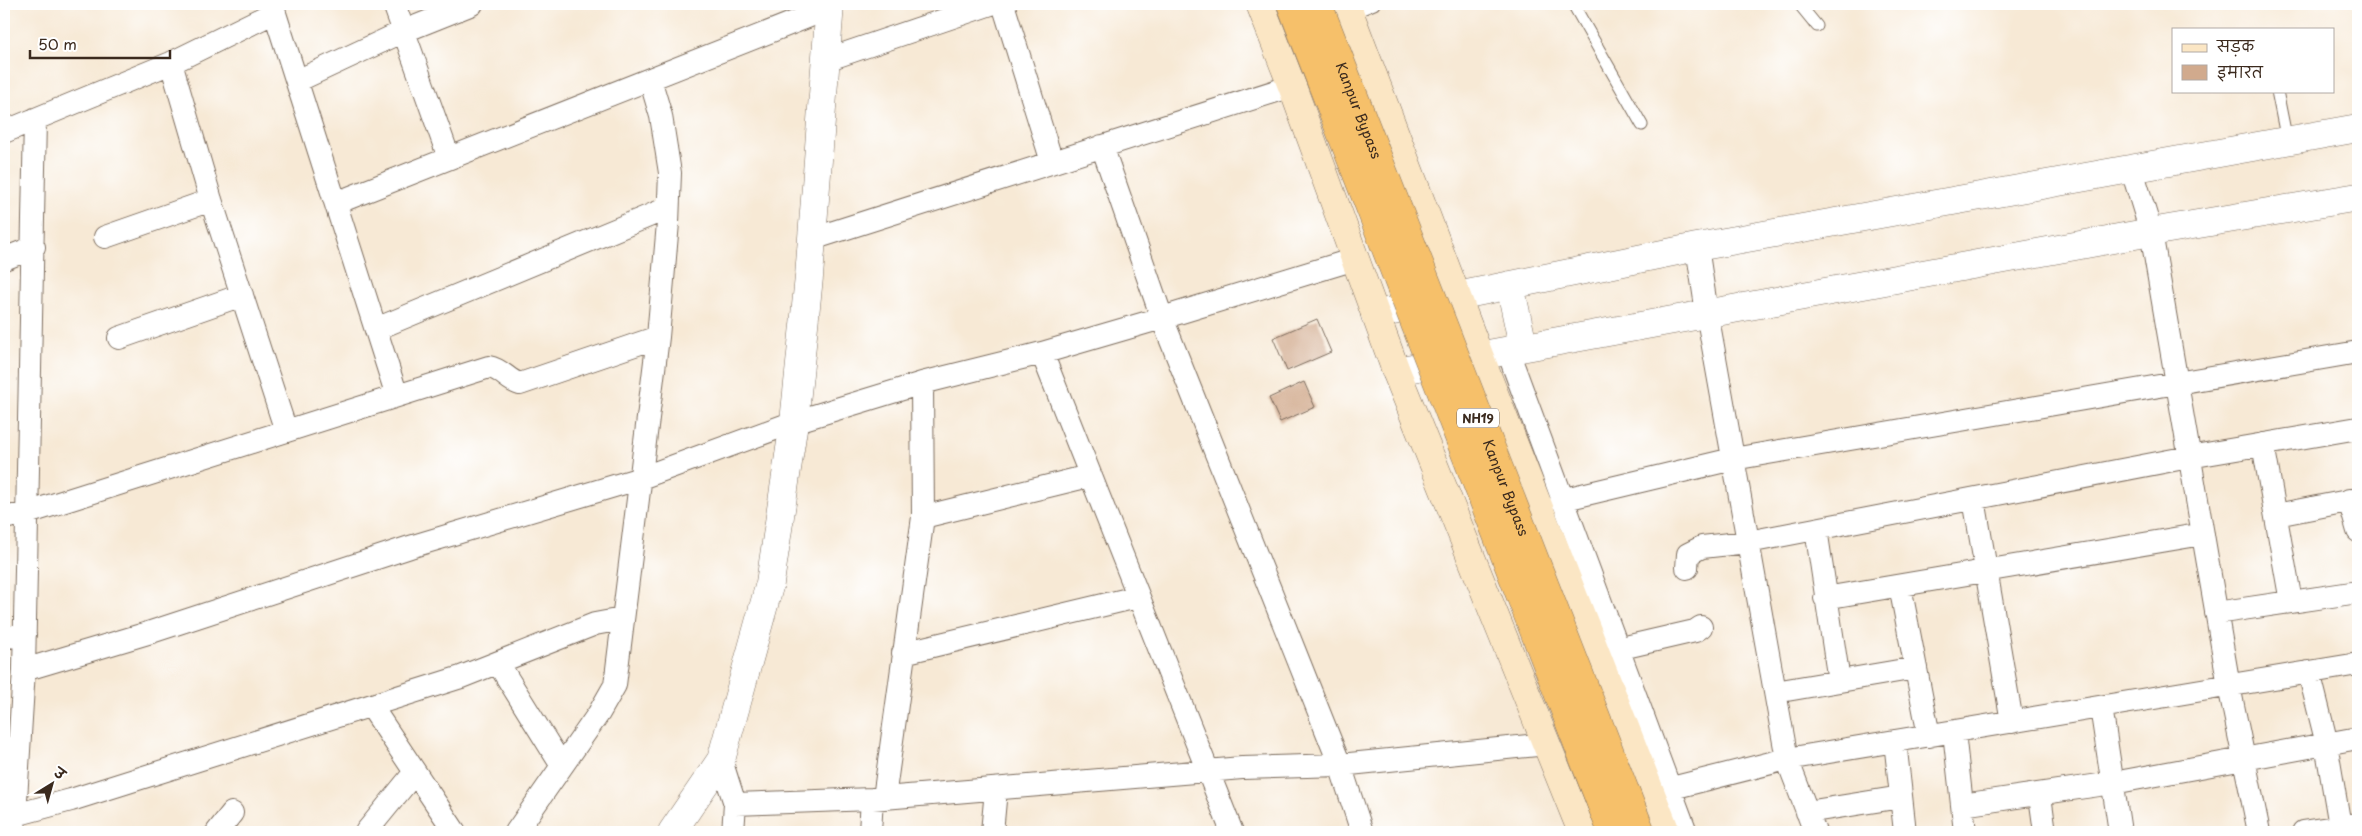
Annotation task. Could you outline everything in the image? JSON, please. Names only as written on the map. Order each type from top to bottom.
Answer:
[{"type":"highway","name":"Kanpur Bypass","points":[[1292,4],[1612,832]]},
{"type":"highway","name":"Kanpur Bypass","points":[[1318,4],[1641,832]]},
{"type":"main road","points":[[1260,4],[1292,86],[1396,372],[1582,832]]},
{"type":"main road","points":[[1357,7],[1479,355],[1666,832]]},
{"type":"street","points":[[394,4],[402,32],[449,158]]},
{"type":"street","points":[[297,81],[402,32],[472,4]]},
{"type":"street","points":[[826,60],[991,4]]},
{"type":"street","points":[[1003,4],[1052,162]]},
{"type":"street","points":[[336,203],[830,6],[812,239],[794,422],[770,583],[721,760],[672,832]]},
{"type":"street","points":[[4,132],[171,63],[274,8],[398,396]]},
{"type":"street","points":[[171,63],[210,200],[286,430]]},
{"type":"street","points":[[516,832],[599,713],[614,685],[658,337],[668,208],[670,173],[661,116],[650,79]]},
{"type":"street","points":[[812,239],[1292,86]]},
{"type":"street","points":[[35,119],[34,247],[27,513],[14,636],[24,670],[14,824],[80,797],[460,677],[594,624],[622,619]]},
{"type":"street","points":[[1375,315],[1510,284],[1697,247],[2358,128]]},
{"type":"street","points":[[1102,146],[1162,318],[1340,765],[1362,832]]},
{"type":"street","points":[[2132,170],[2150,232],[2229,686],[2258,832]]},
{"type":"street","points":[[1396,372],[1515,348],[2150,232],[2358,197]]},
{"type":"street","points":[[105,236],[210,200]]},
{"type":"street","points":[[376,329],[668,208]]},
{"type":"street","points":[[4,259],[34,247]]},
{"type":"street","points":[[1697,247],[1706,313],[1787,759],[1811,822],[1901,797]]},
{"type":"street","points":[[24,670],[148,633],[410,547],[641,478],[794,422],[922,383],[1042,353],[1355,259]]},
{"type":"street","points":[[1510,284],[1515,348],[1562,500],[1668,789],[1686,832]]},
{"type":"street","points":[[119,338],[242,295]]},
{"type":"street","points":[[4,518],[27,513],[489,366],[497,368],[513,382],[520,384],[658,337]]},
{"type":"street","points":[[1562,500],[1733,459],[2358,352]]},
{"type":"street","points":[[1042,353],[1089,476],[1232,832]]},
{"type":"street","points":[[870,832],[878,799],[903,653],[923,517],[922,383]]},
{"type":"street","points":[[1681,561],[1702,547],[1748,542],[2190,457],[2358,428]]},
{"type":"street","points":[[2264,444],[2291,602]]},
{"type":"street","points":[[923,517],[1089,476]]},
{"type":"street","points":[[1974,499],[2012,722]]},
{"type":"street","points":[[2276,515],[2354,499],[2358,531]]},
{"type":"street","points":[[1816,529],[1839,681]]},
{"type":"street","points":[[1826,598],[2203,534]]},
{"type":"street","points":[[1900,586],[1928,736]]},
{"type":"street","points":[[2216,613],[2358,592]]},
{"type":"street","points":[[903,653],[1138,597]]},
{"type":"street","points":[[1617,649],[1695,631],[1701,627]]},
{"type":"street","points":[[498,662],[562,766]]},
{"type":"street","points":[[1668,789],[1787,759],[2358,664]]},
{"type":"street","points":[[1775,692],[1916,668]]},
{"type":"street","points":[[2303,832],[2349,825],[2326,744],[2309,672]]},
{"type":"street","points":[[371,706],[455,832]]},
{"type":"street","points":[[2101,707],[2120,832]]},
{"type":"street","points":[[1954,732],[1965,832]]},
{"type":"street","points":[[1962,805],[2040,796],[2244,761],[2358,738]]},
{"type":"street","points":[[1895,741],[1905,832]]},
{"type":"street","points":[[735,804],[878,799],[1242,768],[1340,765],[1547,744]]},
{"type":"street","points":[[721,760],[735,804],[733,832]]},
{"type":"street","points":[[366,832],[414,772]]},
{"type":"street","points":[[992,832],[996,790]]},
{"type":"street","points":[[2040,796],[2045,832]]},
{"type":"street","points":[[217,832],[232,813]]},
{"type":"lane","points":[[1573,4],[1642,125]]},
{"type":"lane","points":[[1799,4],[1816,26]]},
{"type":"lane","points":[[2277,92],[2288,141]]},
{"type":"building","points":[[1317,319],[1331,352],[1287,371],[1273,338]]},
{"type":"building","points":[[1304,382],[1315,407],[1280,422],[1269,398]]}]
